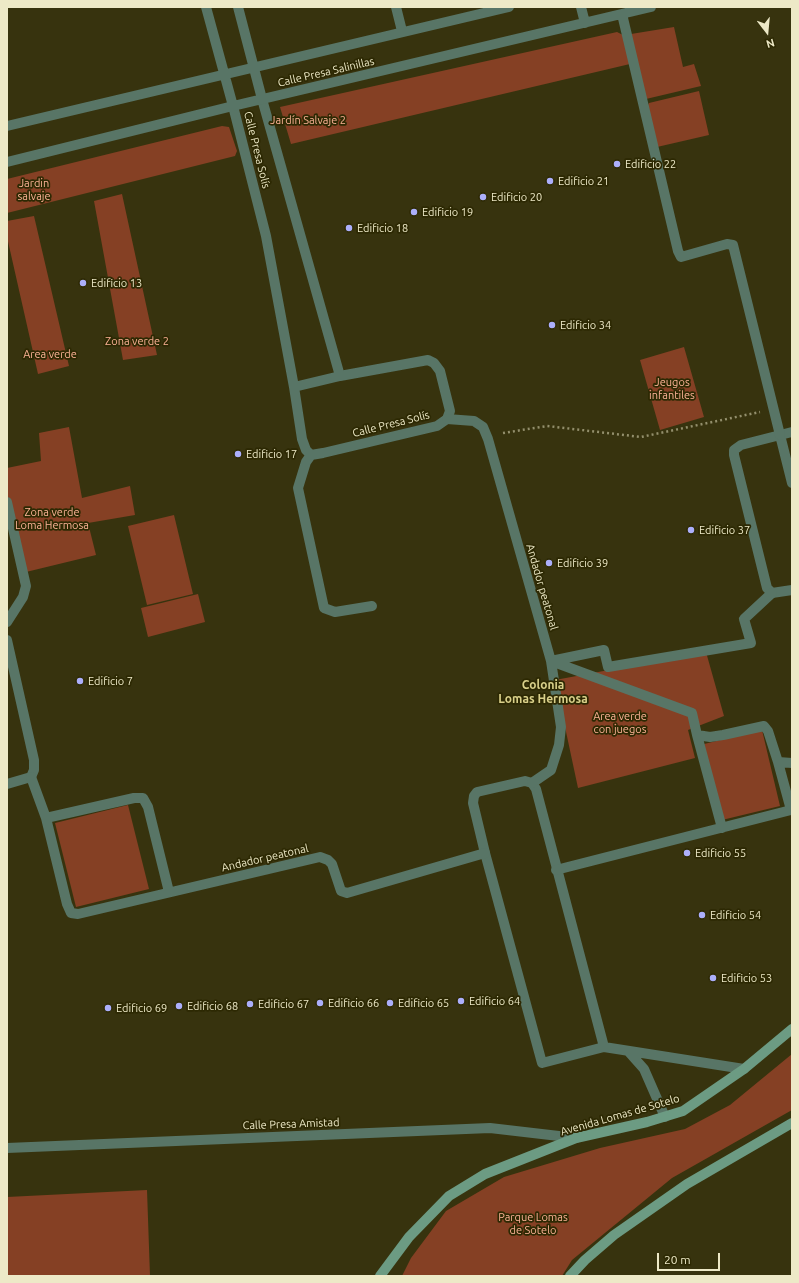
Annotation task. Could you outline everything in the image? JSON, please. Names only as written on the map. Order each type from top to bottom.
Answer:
[{"type":"main road","name":"Avenida Lomas de Sotelo","points":[[380,1276],[408,1237],[449,1196],[485,1174],[576,1138],[683,1111],[744,1069],[792,1029]]},
{"type":"main road","points":[[570,1276],[585,1260],[614,1235],[687,1184],[792,1123]]},
{"type":"street","name":"Calle Presa Solís","points":[[206,7],[266,236],[294,387],[302,439],[306,450],[311,455],[323,453],[437,426],[447,419]]},
{"type":"street","name":"Calle Presa Solís","points":[[238,7],[253,68],[340,376]]},
{"type":"street","points":[[396,7],[402,31]]},
{"type":"street","name":"Calle Presa Salinillas","points":[[7,126],[402,31],[509,7]]},
{"type":"street","points":[[581,7],[585,23]]},
{"type":"street","name":"Calle Presa Salinillas","points":[[7,162],[262,99],[651,7]]},
{"type":"street","points":[[622,14],[678,251],[681,257],[726,244],[733,245],[792,483]]},
{"type":"street","points":[[294,387],[340,376],[428,360],[434,363],[440,371],[450,404],[450,411],[447,419]]},
{"type":"street","name":"Andador peatonal","points":[[447,419],[474,421],[483,427],[488,439],[551,661],[561,727],[551,770],[532,783]]},
{"type":"street","points":[[772,594],[767,588],[734,450],[741,445],[792,432]]},
{"type":"street","points":[[311,455],[306,462],[298,488],[324,608],[335,612],[372,606]]},
{"type":"street","points":[[7,502],[26,586],[23,597],[7,622]]},
{"type":"street","points":[[551,661],[604,650],[608,667],[751,643],[744,619],[772,594],[792,590]]},
{"type":"street","points":[[7,640],[34,760],[34,770],[31,777],[7,784]]},
{"type":"street","points":[[551,661],[692,713],[722,828]]},
{"type":"street","points":[[556,870],[792,810],[768,731],[764,726],[710,737],[697,735]]},
{"type":"street","points":[[778,762],[792,763]]},
{"type":"street","name":"Andador peatonal","points":[[31,777],[46,818],[66,904],[71,913],[78,914],[320,857],[328,860],[332,864],[341,891],[347,893],[485,853]]},
{"type":"street","points":[[604,1047],[556,870],[536,789],[532,783],[525,781],[477,792],[474,796],[473,803],[485,853],[542,1063],[604,1047],[744,1069]]},
{"type":"street","points":[[46,818],[134,798],[143,798],[148,807],[169,892]]},
{"type":"street","points":[[628,1051],[644,1069],[665,1116]]},
{"type":"street","name":"Calle Presa Amistad","points":[[7,1148],[490,1128],[576,1138]]},
{"type":"path","points":[[488,439],[514,430],[547,426],[641,437],[709,424],[774,408]]},
{"type":"green space","points":[[674,27],[683,67],[694,64],[701,86],[646,99],[631,34]]},
{"type":"green space","name":"Jardín Salvaje 2","points":[[617,32],[623,35],[630,64],[291,144],[280,107]]},
{"type":"green space","points":[[699,91],[709,135],[657,147],[647,107],[649,103]]},
{"type":"green space","name":"Jardin salvaje","points":[[222,126],[229,127],[237,151],[235,156],[7,213],[7,179]]},
{"type":"green space","name":"Zona verde 2","points":[[122,194],[157,355],[123,360],[94,201]]},
{"type":"green space","name":"Area verde","points":[[34,216],[69,366],[38,374],[7,237],[7,221]]},
{"type":"green space","name":"Jeugos infantiles","points":[[684,347],[704,417],[660,430],[640,360]]},
{"type":"green space","name":"Zona verde Loma Hermosa","points":[[69,427],[82,498],[130,486],[135,515],[88,523],[96,555],[26,572],[7,493],[7,468],[41,461],[39,433]]},
{"type":"green space","points":[[174,515],[193,594],[147,605],[128,526]]},
{"type":"green space","points":[[198,594],[205,622],[148,637],[141,608]]},
{"type":"green space","name":"Area verde con juegos","points":[[706,652],[724,716],[688,730],[695,758],[578,788],[555,680]]},
{"type":"green space","points":[[762,730],[780,806],[722,820],[704,744]]},
{"type":"green space","points":[[128,805],[149,889],[76,907],[55,823]]},
{"type":"green space","name":"Parque Lomas de Sotelo","points":[[792,1054],[792,1110],[672,1178],[572,1260],[562,1276],[402,1276],[411,1258],[446,1211],[504,1177],[600,1148],[685,1129],[730,1105]]},
{"type":"green space","points":[[147,1190],[150,1276],[7,1276],[7,1197]]},
{"type":"place","name":"Edificio 22","points":[[617,164]]},
{"type":"place","name":"Edificio 21","points":[[550,181]]},
{"type":"place","name":"Edificio 20","points":[[483,197]]},
{"type":"place","name":"Edificio 19","points":[[414,212]]},
{"type":"place","name":"Edificio 18","points":[[349,228]]},
{"type":"place","name":"Edificio 13","points":[[83,283]]},
{"type":"place","name":"Edificio 34","points":[[552,325]]},
{"type":"place","name":"Edificio 17","points":[[238,454]]},
{"type":"place","name":"Edificio 37","points":[[691,530]]},
{"type":"place","name":"Edificio 39","points":[[549,563]]},
{"type":"place","name":"Edificio 7","points":[[80,681]]},
{"type":"place","name":"Edificio 55","points":[[687,853]]},
{"type":"place","name":"Edificio 54","points":[[702,915]]},
{"type":"place","name":"Edificio 53","points":[[713,978]]},
{"type":"place","name":"Edificio 64","points":[[461,1001]]},
{"type":"place","name":"Edificio 66","points":[[320,1003]]},
{"type":"place","name":"Edificio 65","points":[[390,1003]]},
{"type":"place","name":"Edificio 67","points":[[250,1004]]},
{"type":"place","name":"Edificio 68","points":[[179,1006]]},
{"type":"place","name":"Edificio 69","points":[[108,1008]]},
{"type":"district","name":"Colonia Lomas Hermosa","points":[[543,692]]}]
